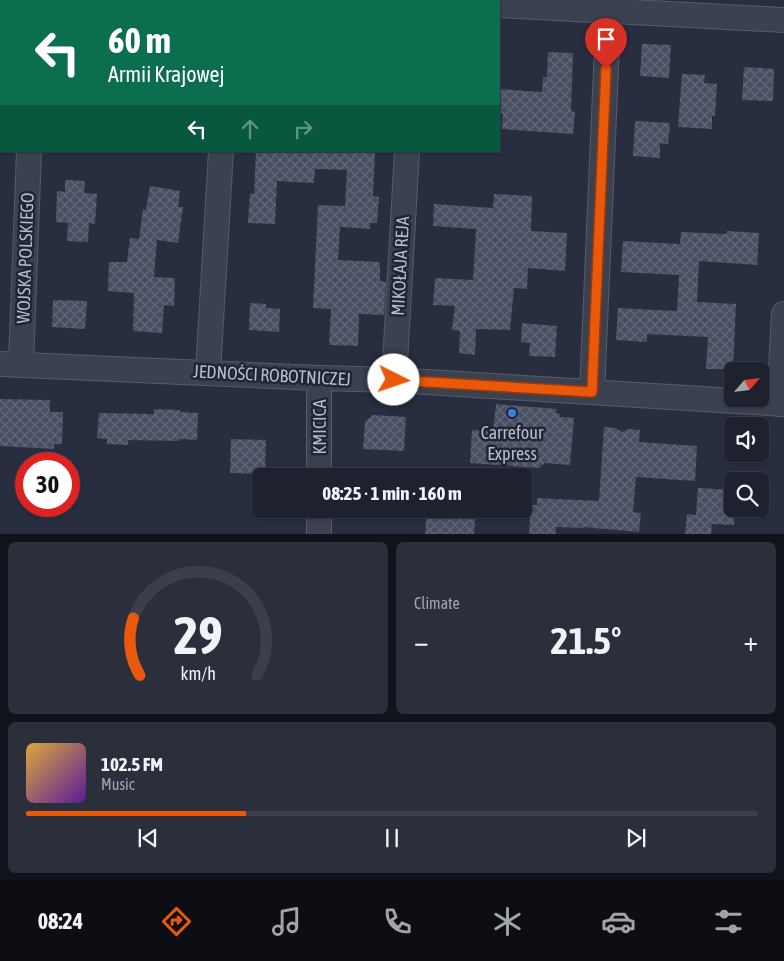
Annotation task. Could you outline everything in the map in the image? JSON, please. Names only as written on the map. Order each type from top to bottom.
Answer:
[{"type":"street","points":[[500,5],[609,5],[784,20]]},
{"type":"street","points":[[592,392],[609,5]]},
{"type":"street","name":"WOJSKA POLSKIEGO","points":[[10,364],[29,152]]},
{"type":"street","points":[[208,372],[221,152]]},
{"type":"street","name":"MIKOŁAJA REJA","points":[[394,380],[407,152]]},
{"type":"street","points":[[782,404],[784,314]]},
{"type":"street","name":"JEDNOŚCI ROBOTNICZEJ","points":[[10,364],[394,380],[782,404]]},
{"type":"street","name":"KMICICA","points":[[319,378],[319,468]]},
{"type":"street","points":[[319,518],[319,534]]},
{"type":"building","points":[[642,44],[671,45],[669,78],[640,76]]},
{"type":"building","points":[[548,52],[573,53],[571,111],[575,112],[573,134],[502,129],[503,114],[500,113],[500,89],[542,92],[543,77],[547,77]]},
{"type":"building","points":[[744,67],[774,69],[773,101],[742,100]]},
{"type":"building","points":[[682,74],[705,75],[704,83],[717,84],[715,116],[712,116],[712,129],[678,127]]},
{"type":"building","points":[[635,121],[670,123],[668,144],[660,143],[660,158],[633,156]]},
{"type":"building","points":[[256,152],[375,152],[373,196],[379,197],[377,223],[370,223],[370,229],[340,227],[338,260],[380,262],[380,281],[386,282],[384,315],[359,314],[358,346],[329,345],[331,309],[313,308],[318,205],[345,206],[347,170],[315,169],[314,183],[277,181],[275,224],[248,223],[250,193],[254,194]]},
{"type":"building","points":[[65,180],[85,181],[84,193],[97,194],[95,224],[89,223],[88,242],[67,241],[68,223],[56,222],[57,191],[65,192]]},
{"type":"building","points":[[150,186],[180,191],[178,207],[183,207],[178,243],[157,240],[154,277],[175,278],[174,306],[164,305],[162,333],[133,331],[134,293],[108,291],[109,262],[127,262],[130,238],[139,239],[143,209],[146,210]]},
{"type":"building","points":[[494,194],[532,196],[531,231],[567,233],[565,271],[528,268],[527,289],[514,288],[510,330],[476,329],[475,355],[459,353],[460,331],[452,330],[455,306],[433,305],[435,278],[473,280],[476,229],[433,226],[434,204],[493,208]]},
{"type":"building","points":[[727,231],[759,233],[757,265],[699,261],[697,302],[736,304],[733,362],[724,362],[724,369],[706,369],[708,337],[647,334],[647,342],[616,340],[618,308],[677,311],[679,275],[621,272],[623,241],[680,244],[681,232],[727,234]]},
{"type":"building","points":[[53,300],[87,301],[85,329],[52,327]]},
{"type":"building","points":[[250,303],[266,304],[266,308],[280,309],[279,332],[249,330]]},
{"type":"building","points":[[522,323],[557,326],[555,357],[529,356],[530,343],[521,342]]},
{"type":"building","points":[[0,399],[50,400],[50,412],[63,412],[62,444],[54,444],[54,449],[0,446]]},
{"type":"building","points":[[496,404],[557,409],[556,413],[560,414],[560,417],[574,418],[570,465],[545,463],[539,468],[470,463],[472,430],[493,431]]},
{"type":"building","points":[[154,409],[198,413],[197,440],[128,440],[128,445],[107,444],[107,439],[97,438],[99,413],[154,414]]},
{"type":"building","points":[[373,415],[406,417],[404,451],[363,449],[365,422]]},
{"type":"building","points":[[604,427],[616,428],[622,432],[628,429],[640,430],[639,442],[697,446],[695,481],[636,477],[633,512],[641,513],[639,532],[583,527],[556,527],[556,534],[529,534],[532,505],[537,505],[537,498],[599,501]]},
{"type":"building","points":[[231,439],[266,440],[265,468],[252,468],[252,474],[230,473]]},
{"type":"building","points":[[698,488],[724,490],[724,517],[734,517],[734,525],[712,524],[711,534],[685,534],[687,514],[696,515]]},
{"type":"building","points":[[426,518],[475,518],[474,534],[425,534]]},
{"type":"place","name":"Carrefour Express","points":[[512,413]]},
{"type":"route","points":[[394,380],[592,392],[606,69]]}]
